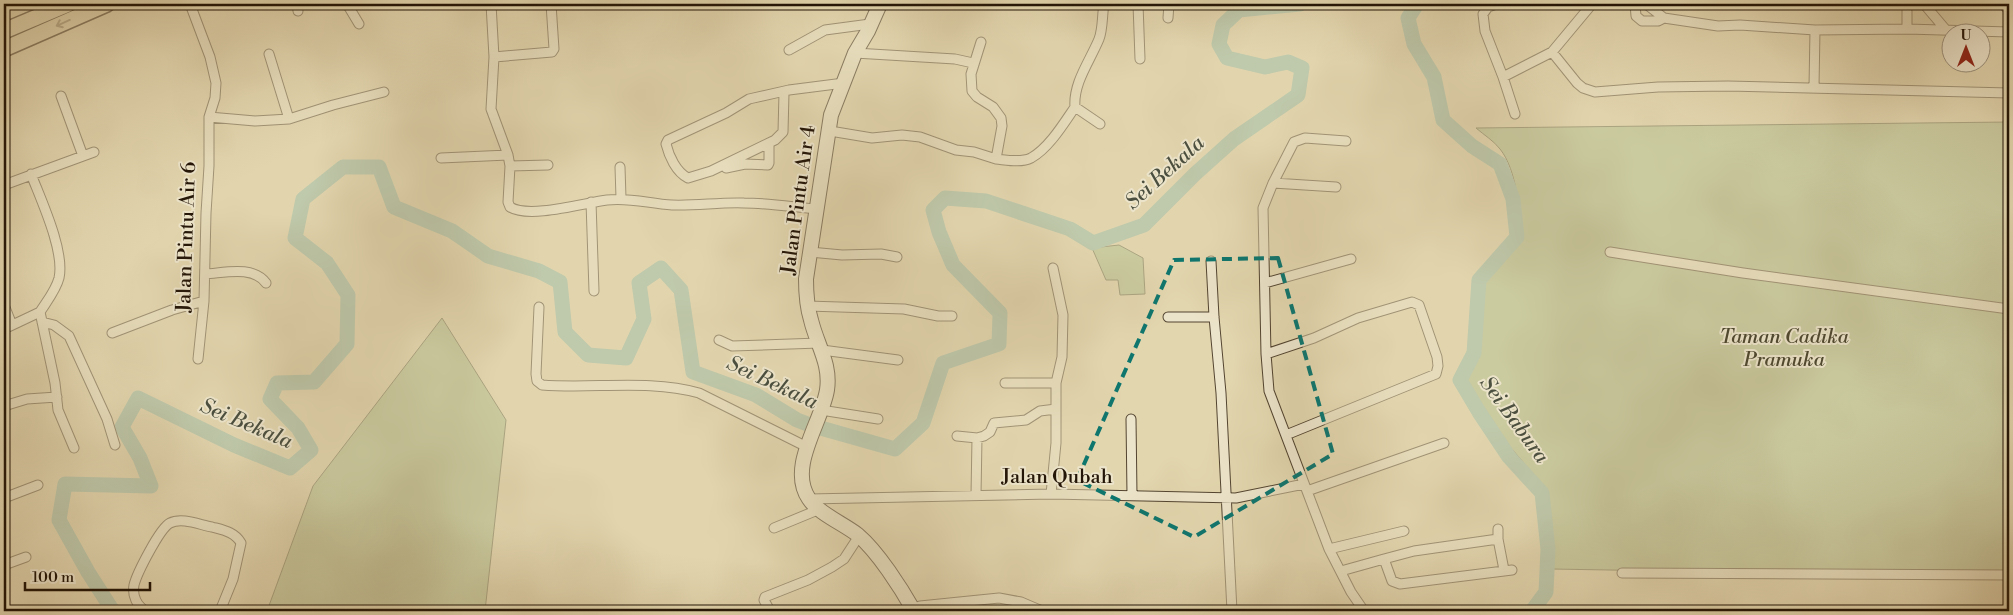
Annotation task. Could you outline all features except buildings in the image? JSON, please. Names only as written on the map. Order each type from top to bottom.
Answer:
[{"type":"highway","points":[[4,31],[68,4]]},
{"type":"highway","points":[[4,50],[107,4]]},
{"type":"main road","name":"Jalan Pintu Air 4","points":[[809,499],[803,486],[802,478],[809,442],[827,392],[829,374],[807,306],[806,279],[833,108],[855,53],[880,4]]},
{"type":"main road","points":[[809,499],[870,546],[910,610]]},
{"type":"street","name":"Jalan Pintu Air 6","points":[[190,4],[214,73],[215,98],[209,117],[204,301],[198,359]]},
{"type":"street","points":[[348,4],[359,24]]},
{"type":"street","points":[[491,4],[494,56],[491,109],[508,155],[510,166],[508,202],[515,211],[555,209],[621,198],[669,205],[692,206],[744,202],[817,209]]},
{"type":"street","points":[[494,56],[552,52],[554,49],[551,4]]},
{"type":"street","points":[[830,131],[872,138],[902,135],[920,137],[956,150],[974,152],[996,158],[1016,160],[1030,158],[1057,133],[1075,107],[1076,91],[1100,36],[1104,4]]},
{"type":"street","points":[[1138,4],[1140,59]]},
{"type":"street","points":[[1168,18],[1169,4]]},
{"type":"street","points":[[1496,4],[1488,7],[1483,14],[1484,31],[1503,77],[1514,114]]},
{"type":"street","points":[[1503,77],[1552,52],[1592,4]]},
{"type":"street","points":[[1635,4],[1636,16],[1642,21],[1658,21],[1664,18]]},
{"type":"street","points":[[1646,4],[1664,18],[1705,25],[1815,30],[1940,30]]},
{"type":"street","points":[[1907,29],[1910,4]]},
{"type":"street","points":[[1924,4],[1940,23]]},
{"type":"street","points":[[2003,4],[2009,11]]},
{"type":"street","points":[[789,50],[825,30],[870,24]]},
{"type":"street","points":[[1814,87],[1815,30]]},
{"type":"street","points":[[1990,31],[2009,32]]},
{"type":"street","points":[[981,42],[971,74],[972,91],[977,97],[993,107],[1001,118],[1002,126],[996,158]]},
{"type":"street","points":[[1552,52],[1577,83],[1583,88],[1595,92],[1658,86],[1814,87],[2009,93]]},
{"type":"street","points":[[855,53],[955,59],[973,64]]},
{"type":"street","points":[[269,54],[289,119]]},
{"type":"street","points":[[770,143],[768,166],[745,164],[688,178],[685,177],[669,156],[666,144],[668,140],[726,113],[749,99],[844,83]]},
{"type":"street","points":[[209,117],[255,121],[289,119],[384,92]]},
{"type":"street","points":[[711,171],[770,143],[783,132],[784,92]]},
{"type":"street","points":[[61,96],[83,156]]},
{"type":"street","points":[[1075,107],[1100,124]]},
{"type":"street","points":[[1346,141],[1305,138],[1294,142],[1273,183],[1263,208],[1266,354],[1269,391],[1305,487],[1329,549],[1351,592],[1364,611]]},
{"type":"street","points":[[4,185],[94,152]]},
{"type":"street","points":[[441,158],[508,155]]},
{"type":"street","points":[[510,166],[548,165]]},
{"type":"street","points":[[620,167],[621,198]]},
{"type":"street","points":[[4,305],[8,327],[32,317],[40,312],[59,279],[60,265],[50,224],[31,174]]},
{"type":"street","points":[[1273,183],[1336,187]]},
{"type":"street","points":[[591,202],[594,291]]},
{"type":"street","points":[[810,252],[842,255],[881,254],[897,256]]},
{"type":"street","points":[[1610,252],[1743,273],[2009,309]]},
{"type":"street","points":[[1265,283],[1351,259]]},
{"type":"street","points":[[1211,261],[1214,317],[1222,393],[1232,611]]},
{"type":"street","points":[[1051,494],[1056,443],[1056,383],[1062,357],[1063,315],[1053,268]]},
{"type":"street","points":[[205,274],[246,272],[261,276],[266,283]]},
{"type":"street","points":[[112,333],[172,310],[204,301]]},
{"type":"street","points":[[1266,354],[1314,338],[1358,318],[1412,302],[1419,305],[1437,358],[1436,374],[1286,435]]},
{"type":"street","points":[[807,306],[904,309],[938,316],[952,316]]},
{"type":"street","points":[[539,308],[536,374],[537,381],[542,385],[687,389],[809,442]]},
{"type":"street","points":[[40,312],[58,410],[74,448]]},
{"type":"street","points":[[1168,317],[1214,317]]},
{"type":"street","points":[[42,322],[54,325],[69,336],[107,419],[115,446]]},
{"type":"street","points":[[719,340],[732,346],[820,346],[898,360]]},
{"type":"street","points":[[1005,383],[1056,383]]},
{"type":"street","points":[[4,406],[27,399],[57,397]]},
{"type":"street","points":[[957,436],[977,438],[987,435],[994,423],[1026,420],[1040,411],[1056,409]]},
{"type":"street","points":[[820,412],[878,419]]},
{"type":"street","points":[[1131,419],[1132,495]]},
{"type":"street","points":[[976,495],[977,438]]},
{"type":"street","name":"Jalan Qubah","points":[[809,499],[1051,494],[1226,499],[1305,487],[1444,443]]},
{"type":"street","points":[[4,498],[38,485]]},
{"type":"street","points":[[774,528],[820,509]]},
{"type":"street","points":[[146,611],[140,608],[136,600],[134,586],[157,536],[168,524],[179,520],[224,530],[238,538],[241,543],[233,579],[220,611]]},
{"type":"street","points":[[1384,559],[1392,581],[1400,584],[1508,570],[1498,539],[1498,529]]},
{"type":"street","points":[[1329,549],[1404,531]]},
{"type":"street","points":[[770,611],[764,600],[765,597],[808,580],[832,567],[844,559],[859,536]]},
{"type":"street","points":[[1341,571],[1414,551],[1498,539]]},
{"type":"street","points":[[4,566],[26,557]]},
{"type":"street","points":[[1622,573],[2009,575]]},
{"type":"street","points":[[910,610],[1011,598],[1042,611]]},
{"type":"highlighted area","points":[[1278,258],[1333,454],[1194,537],[1077,480],[1174,260]]},
{"type":"green space","name":"Taman Cadika Pramuka","points":[[2009,122],[2009,577],[1552,569],[1547,490],[1505,441],[1465,381],[1480,353],[1484,280],[1522,239],[1517,192],[1506,158],[1498,146],[1476,128]]},
{"type":"green space","points":[[1119,245],[1143,258],[1145,294],[1120,295],[1118,280],[1106,280],[1092,248]]},
{"type":"green space","points":[[442,318],[506,420],[485,611],[267,611],[313,486]]},
{"type":"waterway","name":"Sei Bekala","points":[[113,611],[88,572],[59,520],[65,484],[151,486],[140,458],[122,427],[138,398],[234,445],[290,468],[311,450],[298,428],[270,399],[277,383],[314,382],[347,344],[348,295],[327,263],[295,238],[303,199],[343,167],[379,167],[394,207],[452,231],[488,256],[539,271],[560,282],[565,332],[588,355],[626,358],[644,319],[639,283],[661,268],[681,290],[693,372],[756,395],[797,420],[810,425],[895,449],[923,423],[943,363],[999,344],[1000,313],[953,265],[939,232],[933,210],[945,198],[986,201],[1070,229],[1093,243],[1144,225],[1195,174],[1234,139],[1298,95],[1302,68],[1288,62],[1265,67],[1227,58],[1219,44],[1223,25],[1239,10],[1300,4]]},
{"type":"waterway","name":"Sei Babura","points":[[1417,4],[1408,18],[1414,44],[1434,77],[1443,120],[1472,146],[1500,164],[1513,199],[1517,237],[1479,280],[1474,353],[1460,380],[1509,457],[1542,493],[1548,549],[1546,592],[1532,611]]}]
